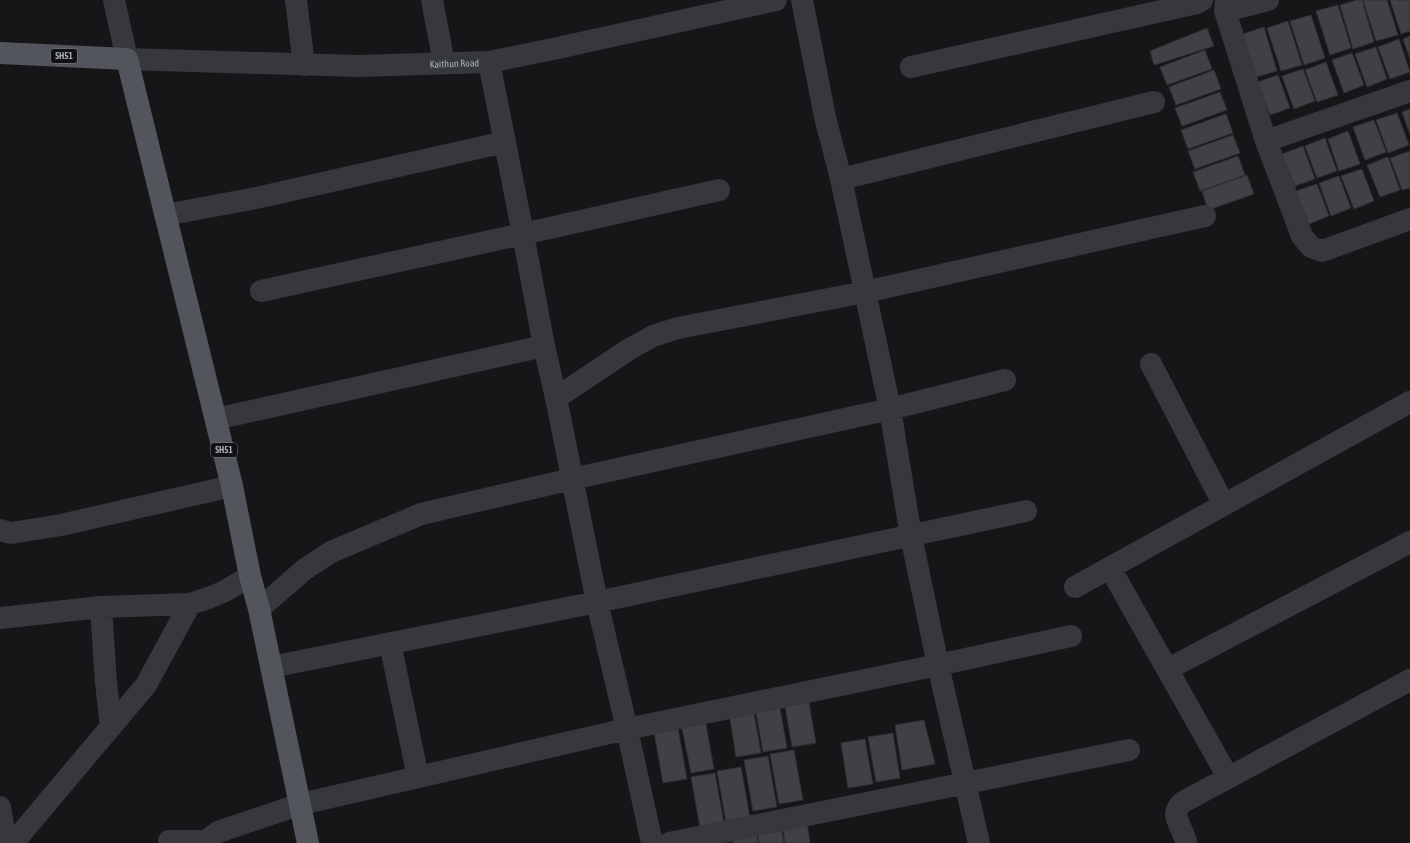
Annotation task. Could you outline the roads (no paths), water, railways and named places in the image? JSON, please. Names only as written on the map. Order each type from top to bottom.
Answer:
[{"type":"main road","name":"SH51","points":[[0,53],[128,59],[232,486],[250,576],[259,609],[301,804],[308,843]]},
{"type":"street","points":[[114,0],[128,59]]},
{"type":"street","points":[[296,0],[304,65]]},
{"type":"street","points":[[432,0],[444,63]]},
{"type":"street","name":"Kaithun Road","points":[[128,59],[358,66],[488,62],[776,0]]},
{"type":"street","points":[[802,0],[825,117],[841,179],[890,409],[911,536],[938,665],[979,843]]},
{"type":"street","points":[[911,67],[1197,3],[1202,0]]},
{"type":"street","points":[[1268,0],[1226,5],[1266,141],[1302,236],[1311,247],[1322,251],[1410,219]]},
{"type":"street","points":[[488,62],[505,142],[545,352],[597,602],[652,843]]},
{"type":"street","points":[[1266,141],[1410,91]]},
{"type":"street","points":[[841,179],[1154,102]]},
{"type":"street","points":[[166,215],[256,198],[505,142]]},
{"type":"street","points":[[261,291],[718,190]]},
{"type":"street","points":[[554,391],[653,336],[678,328],[865,292],[1205,216]]},
{"type":"street","points":[[216,419],[545,352]]},
{"type":"street","points":[[1151,364],[1224,505]]},
{"type":"street","points":[[259,609],[306,569],[331,552],[421,514],[890,409],[1005,380]]},
{"type":"street","points":[[1075,587],[1409,404]]},
{"type":"street","points":[[0,530],[11,533],[61,525],[232,486]]},
{"type":"street","points":[[271,667],[597,602],[1026,511]]},
{"type":"street","points":[[1168,669],[1410,542]]},
{"type":"street","points":[[1110,568],[1228,777]]},
{"type":"street","points":[[0,618],[101,606],[190,604],[225,591],[250,576]]},
{"type":"street","points":[[13,843],[146,686],[190,604]]},
{"type":"street","points":[[101,606],[106,683],[111,727]]},
{"type":"street","points":[[169,841],[203,842],[218,832],[301,804],[627,729],[1071,636]]},
{"type":"street","points":[[390,643],[418,777]]},
{"type":"street","points":[[1186,843],[1176,814],[1177,807],[1195,795],[1228,777],[1410,680]]},
{"type":"street","points":[[669,843],[1129,750]]},
{"type":"street","points":[[0,807],[6,843]]}]
